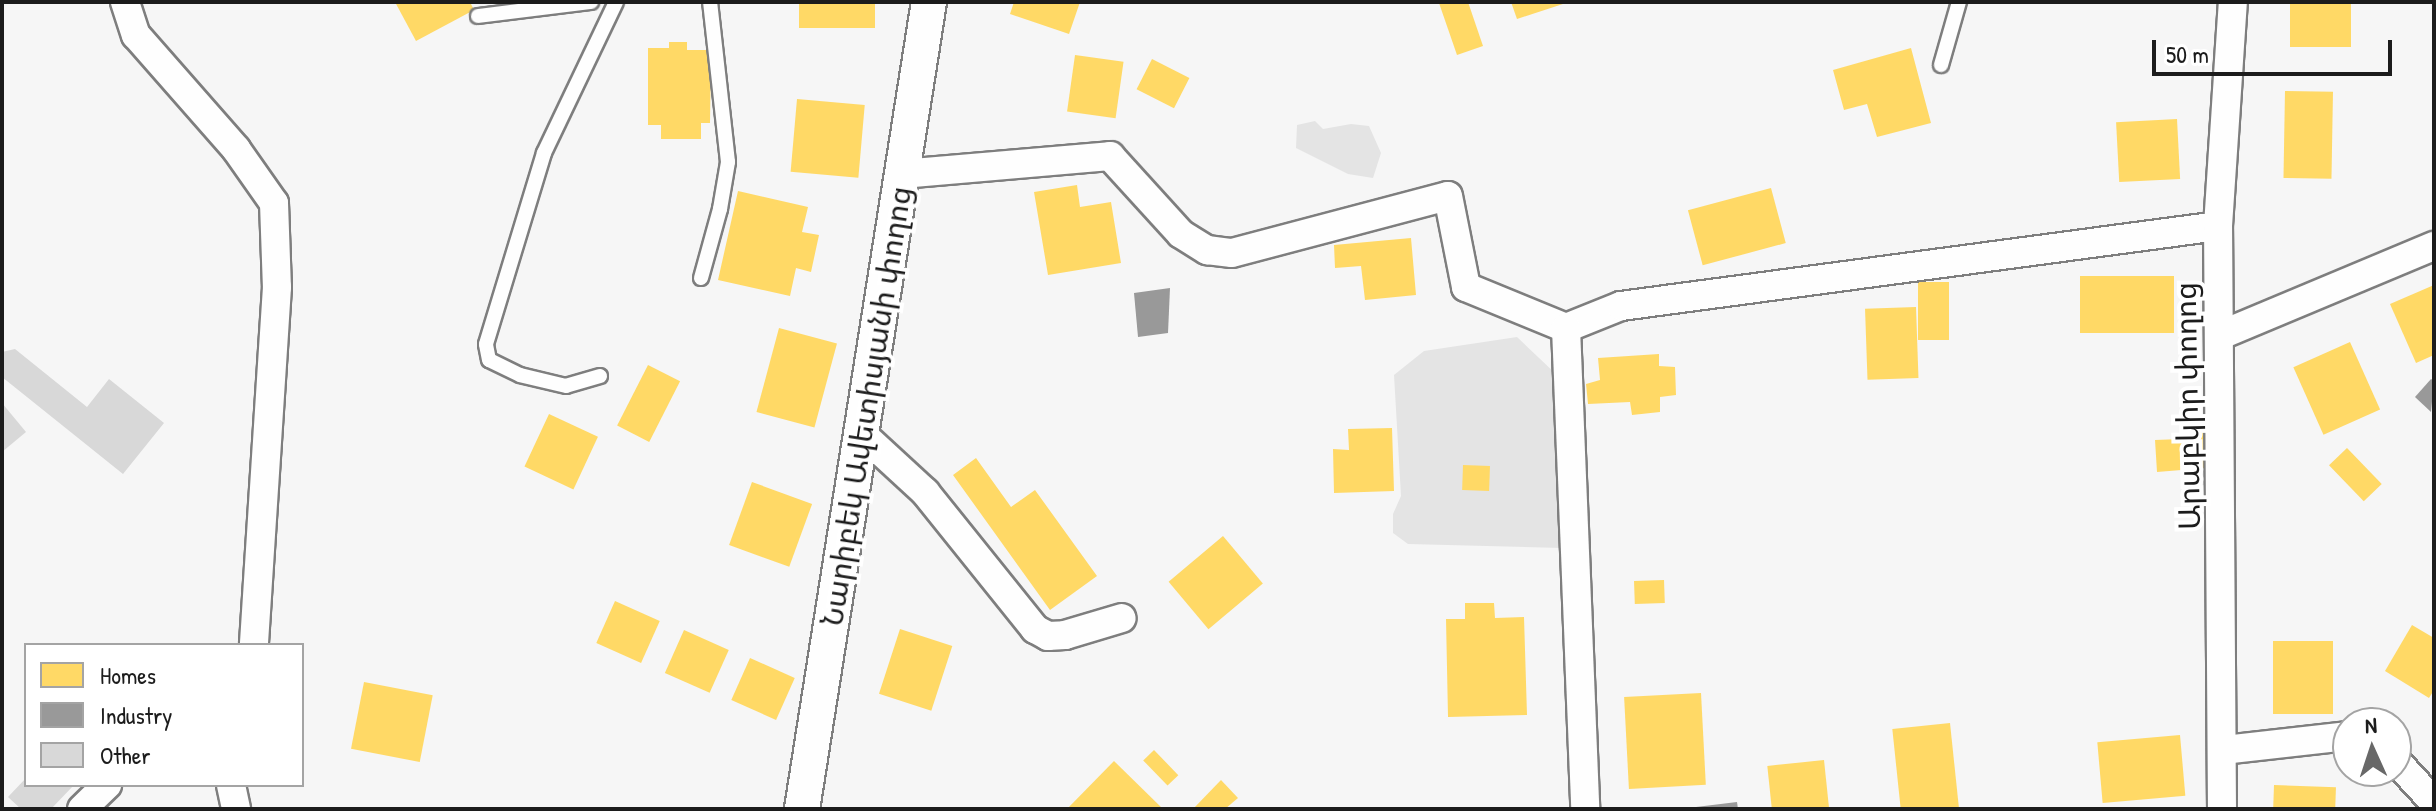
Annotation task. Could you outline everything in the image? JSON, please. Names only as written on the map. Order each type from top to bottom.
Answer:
[{"type":"street","points":[[125,2],[136,35],[236,149],[274,203],[277,287],[254,643]]},
{"type":"street","name":"Նարիբեկ Ավետիսյանի փողոց","points":[[802,809],[929,2]]},
{"type":"street","name":"Արաբկիր փողոց","points":[[2222,809],[2218,226],[2233,2]]},
{"type":"street","points":[[901,174],[1110,156],[1181,234],[1207,250],[1232,253],[1448,196],[1466,287],[1566,328],[1621,306],[2218,226]]},
{"type":"street","points":[[2221,335],[2434,246]]},
{"type":"street","points":[[1566,328],[1585,809]]},
{"type":"street","points":[[862,434],[925,492],[1035,629],[1048,636],[1065,635],[1122,618]]},
{"type":"street","points":[[2223,750],[2332,738]]},
{"type":"street","points":[[2412,778],[2434,802]]},
{"type":"street","points":[[82,809],[105,787]]},
{"type":"street","points":[[231,787],[236,809]]},
{"type":"lane","points":[[478,16],[591,2]]},
{"type":"lane","points":[[600,376],[566,386],[520,375],[489,360],[486,344],[544,153],[616,2],[602,2]]},
{"type":"lane","points":[[701,278],[728,162],[710,2]]},
{"type":"lane","points":[[1941,65],[1959,2]]},
{"type":"shaded area","points":[[1315,121],[1323,129],[1351,124],[1369,126],[1381,153],[1373,178],[1348,174],[1296,148],[1297,125]]},
{"type":"shaded area","points":[[1517,337],[1557,375],[1562,548],[1408,544],[1393,533],[1393,514],[1401,496],[1394,375],[1424,351]]},
{"type":"building: Homes","points":[[395,2],[470,2],[474,10],[416,41]]},
{"type":"building: Homes","points":[[799,2],[875,2],[875,28],[799,28]]},
{"type":"building: Homes","points":[[1014,2],[1080,2],[1069,34],[1010,14]]},
{"type":"building: Homes","points":[[1468,2],[1483,46],[1457,55],[1439,3]]},
{"type":"building: Homes","points":[[1511,2],[1565,2],[1566,3],[1517,19]]},
{"type":"building: Homes","points":[[2290,2],[2351,2],[2351,47],[2290,47]]},
{"type":"building: Homes","points":[[669,42],[687,42],[687,50],[711,50],[710,123],[701,123],[701,139],[661,139],[661,125],[648,125],[648,48],[669,48]]},
{"type":"building: Homes","points":[[1911,48],[1931,123],[1877,137],[1867,104],[1844,110],[1833,70]]},
{"type":"building: Homes","points":[[1075,55],[1124,62],[1116,118],[1067,111]]},
{"type":"building: Homes","points":[[1152,59],[1189,78],[1174,108],[1137,89]]},
{"type":"building: Homes","points":[[2285,91],[2333,92],[2331,179],[2283,178]]},
{"type":"building: Homes","points":[[797,99],[865,105],[858,178],[791,172]]},
{"type":"building: Homes","points":[[2177,119],[2180,179],[2119,182],[2116,122]]},
{"type":"building: Homes","points":[[1077,185],[1080,207],[1111,202],[1121,263],[1048,275],[1034,192]]},
{"type":"building: Homes","points":[[1771,188],[1786,243],[1703,265],[1688,210]]},
{"type":"building: Homes","points":[[738,191],[808,207],[802,232],[819,235],[811,272],[796,268],[790,296],[718,280]]},
{"type":"building: Homes","points":[[1411,238],[1416,295],[1365,300],[1361,266],[1335,268],[1334,245]]},
{"type":"building: Homes","points":[[2080,276],[2174,276],[2174,333],[2080,333]]},
{"type":"building: Homes","points":[[1918,282],[1949,282],[1949,340],[1918,340]]},
{"type":"building: Homes","points":[[2434,285],[2434,355],[2416,363],[2390,304]]},
{"type":"building: Homes","points":[[1916,307],[1918,378],[1868,380],[1865,309]]},
{"type":"building: Homes","points":[[779,328],[837,344],[814,428],[756,412]]},
{"type":"building: Homes","points":[[2350,342],[2380,410],[2323,435],[2293,367]]},
{"type":"building: Homes","points":[[1659,354],[1659,366],[1675,367],[1676,395],[1660,397],[1660,412],[1632,415],[1630,402],[1588,404],[1586,384],[1600,380],[1598,358]]},
{"type":"building: Homes","points":[[648,365],[680,381],[649,442],[617,426]]},
{"type":"building: Homes","points":[[549,414],[598,437],[573,489],[524,467]]},
{"type":"building: Homes","points":[[1392,428],[1394,491],[1334,493],[1333,449],[1349,450],[1348,429]]},
{"type":"building: Homes","points":[[2216,428],[2218,467],[2157,472],[2155,440],[2181,439],[2181,429]]},
{"type":"building: Homes","points":[[2347,448],[2382,484],[2364,501],[2329,465]]},
{"type":"building: Homes","points":[[976,458],[1011,507],[1035,490],[1097,576],[1050,610],[953,475]]},
{"type":"building: Homes","points":[[1463,465],[1490,466],[1489,491],[1462,490]]},
{"type":"building: Homes","points":[[752,482],[812,504],[789,567],[729,545]]},
{"type":"building: Homes","points":[[1223,536],[1263,583],[1208,629],[1169,582]]},
{"type":"building: Homes","points":[[1664,580],[1665,603],[1635,604],[1634,581]]},
{"type":"building: Homes","points":[[615,601],[660,621],[641,663],[596,643]]},
{"type":"building: Homes","points":[[1465,603],[1494,603],[1495,618],[1524,617],[1527,715],[1448,717],[1446,619],[1465,619]]},
{"type":"building: Homes","points":[[2412,625],[2434,638],[2434,690],[2429,698],[2385,671]]},
{"type":"building: Homes","points":[[900,629],[952,646],[931,711],[879,694]]},
{"type":"building: Homes","points":[[684,630],[729,650],[710,693],[665,673]]},
{"type":"building: Homes","points":[[2273,641],[2333,641],[2332,714],[2273,714]]},
{"type":"building: Homes","points":[[750,658],[795,678],[776,720],[731,700]]},
{"type":"building: Homes","points":[[364,682],[433,695],[420,762],[351,749]]},
{"type":"building: Homes","points":[[1701,693],[1706,785],[1629,789],[1624,697]]},
{"type":"building: Homes","points":[[1950,723],[1959,809],[1901,809],[1892,729]]},
{"type":"building: Homes","points":[[2180,735],[2185,796],[2103,803],[2097,742]]},
{"type":"building: Homes","points":[[1154,750],[1178,775],[1168,786],[1143,760]]},
{"type":"building: Homes","points":[[1824,760],[1829,809],[1772,809],[1767,766]]},
{"type":"building: Homes","points":[[1114,761],[1163,809],[1067,809]]},
{"type":"building: Homes","points":[[1221,780],[1238,798],[1225,809],[1193,809]]},
{"type":"building: Homes","points":[[2274,785],[2336,787],[2335,809],[2273,809]]},
{"type":"building: Industry","points":[[1170,288],[1168,333],[1138,337],[1134,293]]},
{"type":"building: Industry","points":[[2431,379],[2434,381],[2431,412],[2415,397]]},
{"type":"building: Industry","points":[[1737,802],[1738,809],[1696,809],[1696,807]]},
{"type":"building: Other","points":[[15,349],[87,407],[109,379],[164,423],[123,474],[2,377],[2,352]]},
{"type":"building: Other","points":[[2,403],[26,432],[2,452]]},
{"type":"building: Other","points":[[24,780],[24,787],[72,787],[51,809],[21,809],[8,797]]}]
